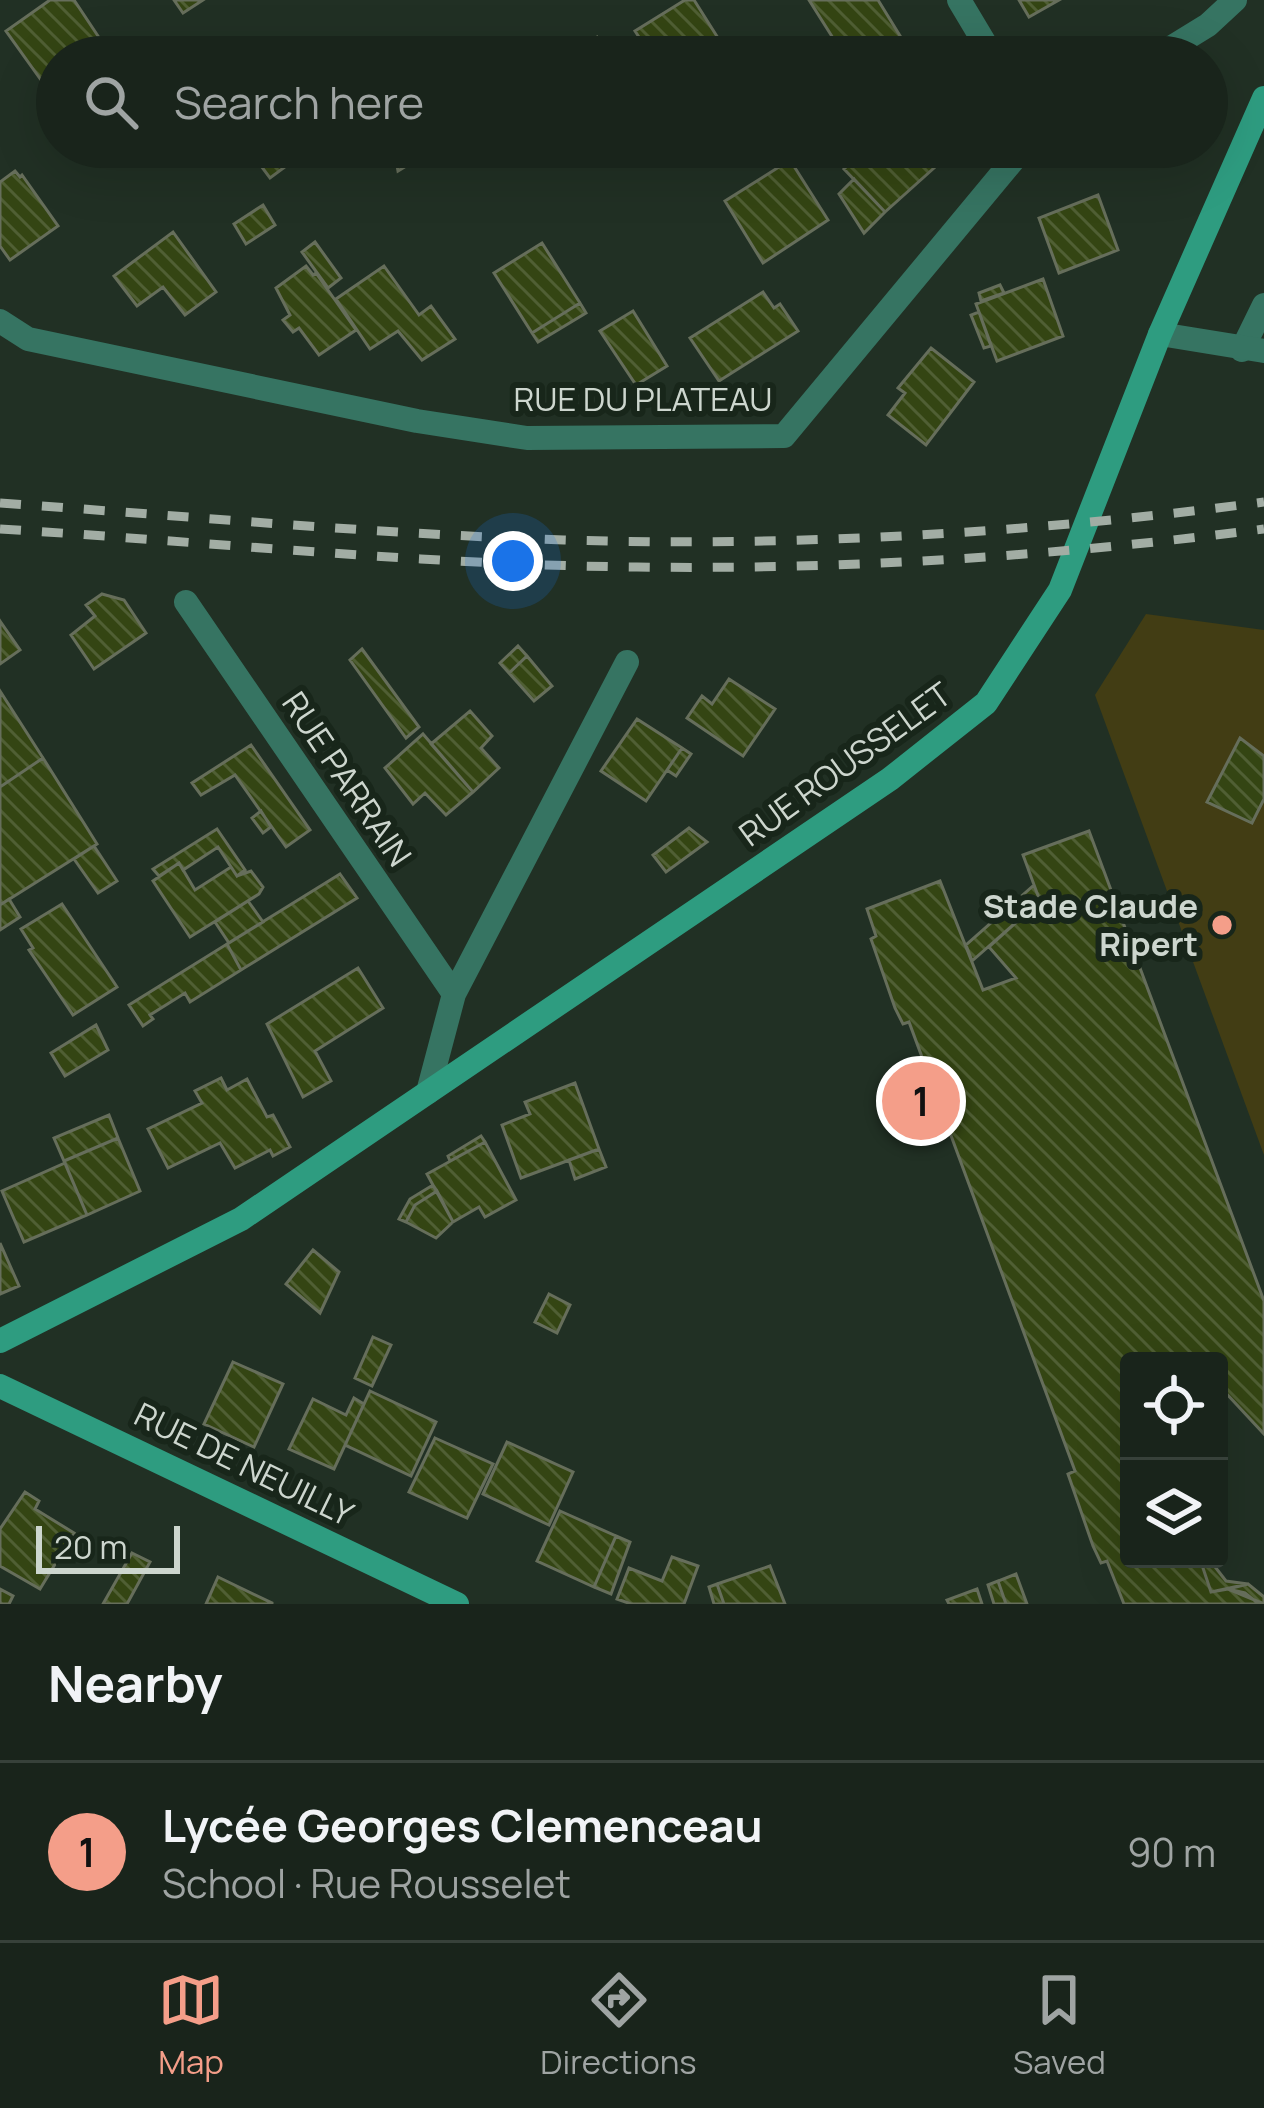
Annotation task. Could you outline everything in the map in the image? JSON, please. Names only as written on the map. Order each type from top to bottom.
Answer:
[{"type":"street","points":[[959,0],[980,36]]},
{"type":"street","points":[[1190,36],[1235,0]]},
{"type":"street","name":"RUE ROUSSELET","points":[[0,1341],[241,1219],[890,779],[986,703],[1060,590],[1160,334],[1253,148],[1264,98]]},
{"type":"street","name":"RUE DU PLATEAU","points":[[0,321],[28,339],[417,421],[527,438],[784,436],[1007,168]]},
{"type":"street","points":[[1160,334],[1253,350],[1264,305]]},
{"type":"street","name":"RUE PARRAIN","points":[[186,602],[454,994]]},
{"type":"street","points":[[428,1092],[454,994],[627,662]]},
{"type":"street","name":"RUE DE NEUILLY","points":[[0,1386],[458,1604]]},
{"type":"shaded area","name":"Stade Claude Ripert","points":[[1146,614],[1264,630],[1264,1155],[1095,695]]},
{"type":"building","points":[[50,0],[74,0],[98,36],[36,36],[36,73],[6,31]]},
{"type":"building","points":[[174,0],[203,0],[183,13]]},
{"type":"building","points":[[685,0],[694,0],[717,36],[638,36],[635,31]]},
{"type":"building","points":[[809,0],[878,0],[900,36],[832,36]]},
{"type":"building","points":[[1019,0],[1059,0],[1029,17]]},
{"type":"building","points":[[263,168],[284,168],[270,178]]},
{"type":"building","points":[[777,168],[795,168],[828,220],[763,263],[725,201]]},
{"type":"building","points":[[845,168],[934,168],[885,212]]},
{"type":"building","points":[[15,171],[58,226],[10,260],[0,246],[0,182]]},
{"type":"building","points":[[854,179],[885,212],[864,233],[839,194]]},
{"type":"building","points":[[1098,195],[1118,250],[1059,273],[1039,218]]},
{"type":"building","points":[[263,205],[275,225],[246,244],[234,224]]},
{"type":"building","points":[[173,232],[216,292],[185,315],[163,287],[137,306],[114,276]]},
{"type":"building","points":[[315,242],[341,278],[328,288],[302,252]]},
{"type":"building","points":[[542,243],[580,303],[532,333],[494,273]]},
{"type":"building","points":[[306,266],[356,330],[319,355],[299,328],[293,332],[283,320],[290,315],[276,288]]},
{"type":"building","points":[[384,266],[419,315],[431,306],[455,339],[422,360],[398,331],[370,349],[336,299]]},
{"type":"building","points":[[1043,279],[1063,336],[997,361],[976,304]]},
{"type":"building","points":[[1000,285],[1004,293],[981,301],[979,293]]},
{"type":"building","points":[[763,292],[774,308],[780,304],[798,331],[719,381],[690,338]]},
{"type":"building","points":[[580,303],[586,313],[538,342],[532,333]]},
{"type":"building","points":[[633,311],[667,366],[636,385],[600,331]]},
{"type":"building","points":[[979,312],[991,346],[984,348],[971,315]]},
{"type":"building","points":[[931,348],[974,382],[926,445],[888,415],[905,393],[898,388]]},
{"type":"building","points":[[102,594],[124,600],[146,633],[94,669],[71,635],[95,616],[86,605]]},
{"type":"building","points":[[0,621],[20,650],[0,664]]},
{"type":"building","points":[[518,646],[527,656],[509,673],[500,663]]},
{"type":"building","points":[[362,649],[419,727],[406,738],[350,660]]},
{"type":"building","points":[[527,656],[552,686],[534,701],[509,673]]},
{"type":"building","points":[[729,679],[775,709],[743,756],[687,718],[702,696],[712,704]]},
{"type":"building","points":[[0,691],[43,758],[0,787]]},
{"type":"building","points":[[470,711],[492,736],[481,748],[499,768],[473,792],[431,744]]},
{"type":"building","points":[[637,719],[682,748],[646,801],[601,771]]},
{"type":"building","points":[[423,734],[473,792],[446,815],[425,793],[413,804],[385,768]]},
{"type":"building","points":[[1240,738],[1264,756],[1264,799],[1252,823],[1207,802]]},
{"type":"building","points":[[251,745],[310,830],[286,847],[235,775],[201,795],[192,783]]},
{"type":"building","points":[[682,748],[691,754],[676,776],[667,770]]},
{"type":"building","points":[[43,758],[97,844],[0,905],[0,787]]},
{"type":"building","points":[[261,811],[271,827],[263,833],[252,818]]},
{"type":"building","points":[[689,828],[707,842],[666,872],[653,855]]},
{"type":"building","points":[[217,829],[245,870],[237,876],[218,847],[183,870],[179,863],[159,876],[153,869]]},
{"type":"building","points":[[1089,831],[1264,1301],[1264,1434],[1228,1395],[1228,1352],[1120,1352],[1120,1568],[1203,1568],[1211,1592],[1245,1593],[1259,1604],[1124,1604],[1107,1561],[1101,1563],[1093,1546],[1068,1474],[1075,1471],[909,1022],[903,1024],[895,1008],[871,939],[876,936],[867,909],[940,881],[983,990],[1016,978],[989,947],[1040,901],[1023,855]]},
{"type":"building","points":[[94,846],[117,881],[98,893],[74,859]]},
{"type":"building","points":[[179,863],[195,890],[231,867],[237,876],[251,871],[263,887],[190,937],[153,881]]},
{"type":"building","points":[[340,874],[357,898],[241,970],[227,944]]},
{"type":"building","points":[[1034,885],[1040,901],[972,961],[966,945]]},
{"type":"building","points":[[9,899],[20,917],[0,930],[0,905]]},
{"type":"building","points":[[248,901],[263,922],[229,943],[215,922]]},
{"type":"building","points":[[62,904],[117,987],[73,1015],[29,950],[33,948],[21,929]]},
{"type":"building","points":[[227,944],[241,970],[190,1002],[185,993],[150,1015],[153,1019],[143,1026],[129,1005]]},
{"type":"building","points":[[358,968],[383,1008],[315,1051],[331,1081],[303,1097],[267,1024]]},
{"type":"building","points":[[96,1025],[108,1050],[65,1076],[51,1053]]},
{"type":"building","points":[[221,1078],[227,1090],[247,1079],[290,1147],[273,1156],[270,1150],[235,1168],[220,1143],[168,1168],[148,1129],[202,1103],[195,1091]]},
{"type":"building","points":[[575,1083],[599,1149],[521,1178],[502,1125],[530,1114],[525,1102]]},
{"type":"building","points":[[109,1115],[118,1138],[64,1161],[54,1138]]},
{"type":"building","points":[[481,1136],[485,1142],[450,1161],[448,1156]]},
{"type":"building","points":[[118,1138],[140,1191],[87,1215],[64,1161]]},
{"type":"building","points":[[485,1142],[516,1200],[485,1217],[479,1207],[453,1222],[427,1174]]},
{"type":"building","points":[[599,1149],[606,1167],[575,1179],[569,1160]]},
{"type":"building","points":[[65,1163],[87,1215],[24,1242],[2,1191]]},
{"type":"building","points":[[433,1185],[437,1191],[415,1205],[406,1222],[399,1219],[410,1199]]},
{"type":"building","points":[[437,1191],[453,1222],[436,1238],[406,1222],[415,1205]]},
{"type":"building","points":[[0,1243],[19,1286],[0,1294]]},
{"type":"building","points":[[313,1250],[339,1272],[320,1313],[286,1284]]},
{"type":"building","points":[[549,1294],[570,1305],[557,1333],[535,1322]]},
{"type":"building","points":[[373,1337],[391,1345],[372,1386],[355,1378]]},
{"type":"building","points":[[233,1362],[283,1384],[254,1447],[204,1424]]},
{"type":"building","points":[[370,1391],[436,1422],[411,1476],[345,1445]]},
{"type":"building","points":[[354,1398],[364,1404],[334,1469],[289,1449],[313,1399],[346,1415]]},
{"type":"building","points":[[435,1438],[493,1464],[467,1518],[409,1492]]},
{"type":"building","points":[[507,1442],[573,1472],[549,1525],[483,1494]]},
{"type":"building","points":[[25,1492],[39,1501],[35,1509],[74,1533],[40,1589],[0,1566],[0,1529]]},
{"type":"building","points":[[560,1511],[616,1536],[594,1587],[537,1561]]},
{"type":"building","points":[[616,1536],[630,1542],[611,1594],[594,1587]]},
{"type":"building","points":[[132,1553],[150,1562],[127,1604],[103,1604]]},
{"type":"building","points":[[672,1557],[698,1566],[684,1604],[631,1604],[617,1599],[629,1568],[662,1581]]},
{"type":"building","points":[[770,1566],[785,1604],[724,1604],[717,1584]]},
{"type":"building","points":[[1203,1568],[1216,1568],[1226,1581],[1248,1584],[1211,1592]]},
{"type":"building","points":[[1016,1574],[1027,1604],[1006,1604],[998,1581]]},
{"type":"building","points":[[218,1577],[272,1603],[272,1604],[206,1604]]},
{"type":"building","points":[[998,1581],[1006,1604],[994,1604],[988,1585]]},
{"type":"building","points":[[717,1584],[724,1604],[714,1604],[709,1587]]},
{"type":"building","points":[[1248,1584],[1264,1597],[1264,1604],[1228,1589]]},
{"type":"building","points":[[0,1589],[13,1596],[9,1604],[0,1604]]},
{"type":"building","points":[[977,1589],[982,1604],[949,1604],[947,1600]]},
{"type":"railway","points":[[0,503],[423,534],[651,542],[914,535],[1264,502]]},
{"type":"railway","points":[[0,529],[477,562],[716,567],[951,559],[1264,529]]},
{"type":"place","name":"Stade Claude Ripert","points":[[1222,925]]},
{"type":"place","name":"Lycée Georges Clemenceau","points":[[921,1101]]}]
